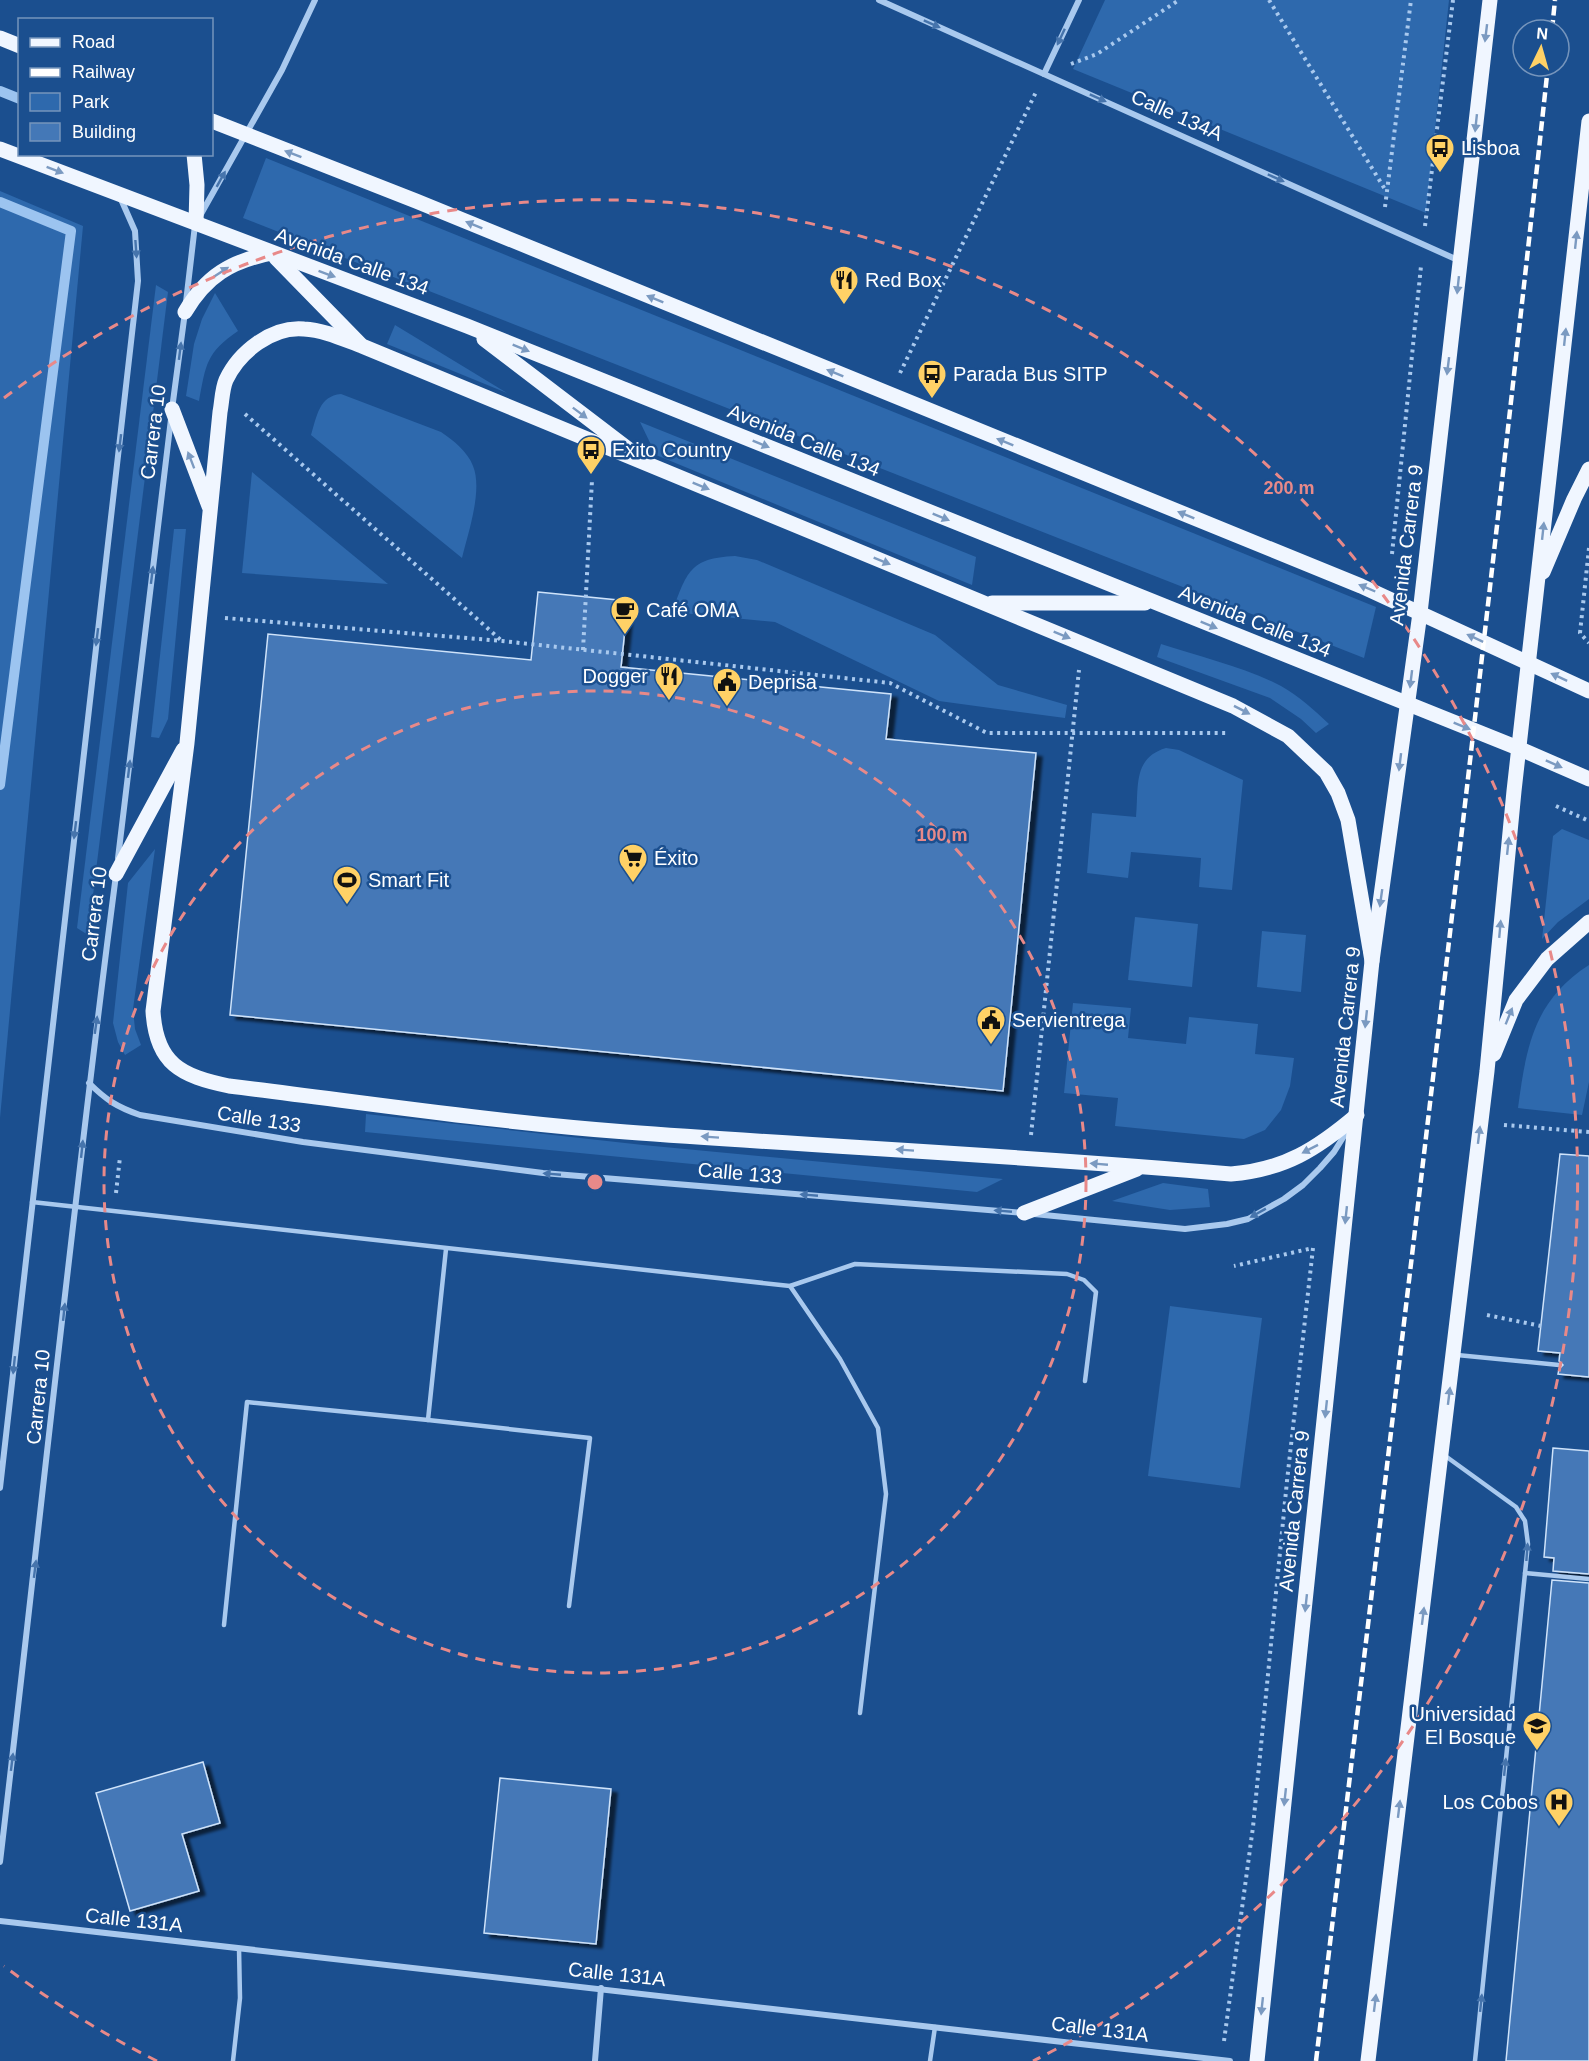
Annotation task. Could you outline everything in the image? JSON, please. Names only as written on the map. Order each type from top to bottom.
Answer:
[{"type":"main road","name":"Avenida Carrera 9","points":[[1257,2061],[1372,961],[1420,613],[1490,0]]},
{"type":"main road","points":[[0,38],[18,45]]},
{"type":"main road","points":[[1368,2061],[1487,1071],[1518,748],[1589,121]]},
{"type":"main road","points":[[213,122],[416,201],[1361,586],[1589,691]]},
{"type":"main road","name":"Avenida Calle 134","points":[[0,149],[18,156]]},
{"type":"main road","name":"Avenida Calle 134","points":[[18,156],[467,326],[1154,604],[1518,748],[1589,779]]},
{"type":"main road","points":[[194,156],[197,185],[196,223]]},
{"type":"main road","points":[[185,312],[201,288],[224,269],[247,258],[272,253],[362,346]]},
{"type":"main road","points":[[467,326],[647,464]]},
{"type":"main road","points":[[1357,1115],[1327,1141],[1277,1166],[1256,1172],[1231,1174],[1029,1158],[624,1132],[230,1086],[202,1081],[185,1073],[167,1060],[154,1025],[153,1011],[187,743],[220,412],[226,381],[243,355],[265,338],[286,330],[301,328],[320,331],[362,346],[1233,706],[1288,736],[1326,772],[1338,793],[1348,820],[1372,961]]},
{"type":"main road","points":[[172,409],[211,511]]},
{"type":"main road","points":[[1537,589],[1574,499],[1589,469]]},
{"type":"main road","points":[[983,603],[1154,604]]},
{"type":"main road","points":[[116,874],[187,743]]},
{"type":"main road","points":[[1487,1071],[1515,1000],[1547,959],[1589,922]]},
{"type":"main road","points":[[1023,1213],[1140,1168]]},
{"type":"street","name":"Carrera 10","points":[[0,1862],[89,1083],[196,223],[282,70],[315,0]]},
{"type":"street","name":"Calle 134A","points":[[879,0],[1460,261]]},
{"type":"street","points":[[1044,74],[1079,0]]},
{"type":"street","name":"Carrera 10","points":[[0,1488],[138,281],[135,231],[118,194]]},
{"type":"street","name":"Calle 133","points":[[89,1083],[105,1099],[120,1108],[140,1114],[303,1142],[543,1173],[1023,1213],[1185,1229],[1248,1219],[1284,1199],[1302,1185],[1334,1152],[1357,1115]]},
{"type":"street","name":"Calle 131A","points":[[0,1921],[1230,2061]]},
{"type":"street","points":[[595,2061],[602,1988]]},
{"type":"lane","points":[[32,1202],[790,1286],[855,1264],[1067,1274],[1084,1281],[1096,1293],[1085,1381]]},
{"type":"lane","points":[[428,1420],[447,1249]]},
{"type":"lane","points":[[790,1286],[840,1359],[878,1428],[886,1494],[860,1713]]},
{"type":"lane","points":[[1454,1355],[1559,1365]]},
{"type":"lane","points":[[224,1625],[247,1402],[590,1438],[569,1606]]},
{"type":"lane","points":[[1442,1454],[1516,1507],[1525,1521],[1528,1544],[1475,2061]]},
{"type":"lane","points":[[1525,1574],[1589,1579]]},
{"type":"lane","points":[[233,2061],[240,1998],[239,1948]]},
{"type":"lane","points":[[930,2061],[935,2027]]},
{"type":"path","points":[[890,395],[1044,74],[1097,54],[1179,0]]},
{"type":"path","points":[[1269,0],[1386,191]]},
{"type":"path","points":[[1383,226],[1411,0]]},
{"type":"path","points":[[1392,554],[1423,244],[1453,0]]},
{"type":"path","points":[[245,414],[502,641]]},
{"type":"path","points":[[583,650],[592,480]]},
{"type":"path","points":[[1589,548],[1580,633],[1589,643]]},
{"type":"path","points":[[225,618],[502,641],[890,683],[987,733],[1233,733]]},
{"type":"path","points":[[1029,1158],[1079,670]]},
{"type":"path","points":[[1556,806],[1589,821]]},
{"type":"path","points":[[1504,1125],[1589,1132]]},
{"type":"path","points":[[114,1211],[120,1157]]},
{"type":"path","points":[[1222,2060],[1253,1827],[1287,1481],[1313,1248],[1234,1266]]},
{"type":"path","points":[[1487,1315],[1540,1326]]},
{"type":"green space","points":[[1105,0],[1449,0],[1426,213],[1073,69]]},
{"type":"green space","points":[[266,158],[1376,607],[1364,658],[243,218]]},
{"type":"green space","points":[[0,191],[83,226],[0,1118]]},
{"type":"green space","points":[[156,285],[168,292],[88,935],[77,928]]},
{"type":"green space","points":[[215,293],[238,331],[219,346],[209,360],[199,401],[186,396],[194,344],[202,319]]},
{"type":"green space","points":[[395,325],[507,393],[387,344]]},
{"type":"green space","points":[[341,394],[441,432],[468,456],[476,476],[476,487],[473,512],[462,558],[311,435],[323,403]]},
{"type":"green space","points":[[640,422],[976,557],[972,585],[656,455]]},
{"type":"green space","points":[[252,472],[388,584],[242,573]]},
{"type":"green space","points":[[174,529],[186,529],[168,719],[159,738],[151,737]]},
{"type":"green space","points":[[735,556],[757,560],[935,635],[998,685],[1067,705],[1065,718],[939,701],[775,622],[672,612],[686,578],[692,570],[708,560]]},
{"type":"green space","points":[[1161,644],[1267,679],[1294,694],[1329,724],[1316,733],[1301,719],[1270,698],[1157,657]]},
{"type":"green space","points":[[1166,748],[1179,750],[1243,780],[1232,890],[1199,887],[1201,858],[1131,852],[1128,878],[1087,873],[1092,813],[1136,817],[1139,775],[1142,767],[1147,759]]},
{"type":"green space","points":[[1562,829],[1589,840],[1589,899],[1558,922],[1542,939],[1553,836]]},
{"type":"green space","points":[[155,849],[133,1009],[135,1029],[141,1045],[125,1055],[118,1042],[113,1023],[128,883]]},
{"type":"green space","points":[[1135,917],[1198,924],[1192,987],[1128,980]]},
{"type":"green space","points":[[1262,931],[1306,935],[1301,992],[1257,987]]},
{"type":"green space","points":[[1589,965],[1589,1082],[1582,1115],[1518,1108],[1529,1045],[1544,1010],[1570,979]]},
{"type":"green space","points":[[1073,1003],[1131,1008],[1128,1038],[1186,1044],[1189,1017],[1258,1024],[1255,1054],[1294,1058],[1290,1086],[1281,1110],[1265,1130],[1244,1139],[1115,1126],[1118,1098],[1064,1093]]},
{"type":"green space","points":[[366,1114],[643,1145],[1003,1179],[977,1192],[365,1132]]},
{"type":"green space","points":[[1163,1183],[1208,1189],[1210,1207],[1170,1210],[1112,1201]]},
{"type":"green space","points":[[1170,1306],[1262,1318],[1240,1488],[1148,1476]]},
{"type":"building","name":"Éxito","points":[[538,592],[628,601],[621,667],[891,694],[886,739],[1036,753],[1003,1091],[230,1015],[268,634],[531,660]]},
{"type":"building","points":[[1560,1154],[1589,1156],[1589,1377],[1558,1374],[1563,1365],[1559,1361],[1560,1353],[1538,1351]]},
{"type":"building","points":[[1553,1448],[1589,1451],[1589,1574],[1553,1571],[1554,1558],[1544,1557]]},
{"type":"building","name":"Los Cobos","points":[[1552,1580],[1589,1583],[1589,2061],[1506,2061]]},
{"type":"building","points":[[203,1762],[220,1823],[182,1834],[199,1891],[130,1911],[96,1793]]},
{"type":"building","points":[[500,1778],[611,1789],[596,1944],[484,1933]]},
{"type":"waterway","points":[[0,91],[18,98]]},
{"type":"waterway","points":[[0,202],[71,231],[0,785]]},
{"type":"railway","points":[[1553,18],[1555,0]]},
{"type":"railway","points":[[1316,2061],[1464,815],[1547,78]]},
{"type":"place","name":"Lisboa","points":[[1440,174]]},
{"type":"place","name":"Red Box","points":[[844,306]]},
{"type":"place","name":"Parada Bus SITP","points":[[932,400]]},
{"type":"place","name":"Exito Country","points":[[591,476]]},
{"type":"place","name":"Café OMA","points":[[625,636]]},
{"type":"place","name":"Dogger","points":[[669,702]]},
{"type":"place","name":"Deprisa","points":[[727,708]]},
{"type":"place","name":"Éxito","points":[[633,884]]},
{"type":"place","name":"Smart Fit","points":[[347,906]]},
{"type":"place","name":"Servientrega","points":[[991,1046]]},
{"type":"place","name":"Universidad El Bosque","points":[[1537,1752]]},
{"type":"place","name":"Los Cobos","points":[[1559,1828]]}]
